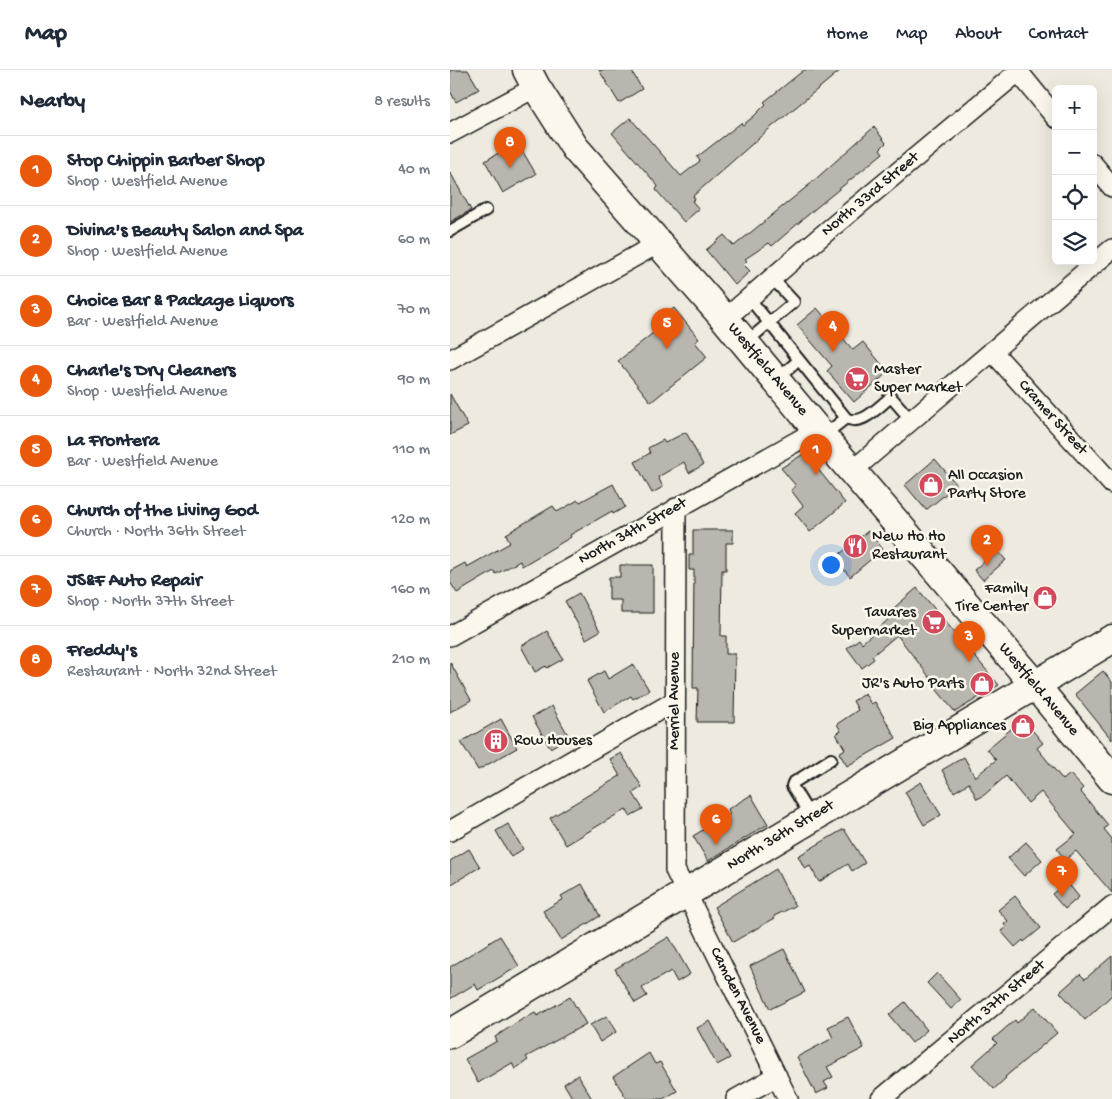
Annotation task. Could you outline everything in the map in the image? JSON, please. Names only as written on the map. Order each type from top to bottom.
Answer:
[{"type":"street","points":[[1018,71],[1052,113]]},
{"type":"street","name":"North 33rd Street","points":[[725,319],[1018,71]]},
{"type":"street","points":[[450,133],[531,79]]},
{"type":"street","name":"Westfield Avenue","points":[[531,79],[575,148],[725,319],[1035,685],[1112,779]]},
{"type":"street","points":[[1097,169],[1112,187]]},
{"type":"street","points":[[450,360],[658,243]]},
{"type":"street","points":[[852,471],[1112,249]]},
{"type":"street","name":"Cramer Street","points":[[992,351],[1112,484]]},
{"type":"street","name":"North 34th Street","points":[[450,636],[676,508],[820,433]]},
{"type":"street","name":"Merriel Avenue","points":[[676,508],[675,870],[685,893]]},
{"type":"street","name":"North 36th Street","points":[[450,1034],[1112,639]]},
{"type":"street","points":[[450,831],[675,701]]},
{"type":"street","name":"Camden Avenue","points":[[685,893],[788,1099]]},
{"type":"street","name":"North 37th Street","points":[[881,1099],[1112,906]]},
{"type":"street","points":[[736,1099],[777,1076]]},
{"type":"lane","points":[[450,231],[486,210]]},
{"type":"lane","points":[[745,343],[794,302],[772,278]]},
{"type":"lane","points":[[749,298],[846,418],[860,421],[892,397],[911,420]]},
{"type":"lane","points":[[776,380],[799,360]]},
{"type":"lane","points":[[820,433],[846,418]]},
{"type":"lane","points":[[811,818],[792,786],[793,783],[831,759]]},
{"type":"building","points":[[450,70],[468,70],[479,89],[456,102],[450,91]]},
{"type":"building","points":[[599,70],[631,70],[642,89],[619,103]]},
{"type":"building","points":[[804,70],[841,70],[768,130],[693,196],[695,199],[692,201],[699,209],[684,222],[656,190],[658,186],[612,133],[630,118],[681,176],[700,161],[697,157],[741,123],[743,125],[766,104],[764,102]]},
{"type":"building","points":[[874,127],[886,143],[880,149],[883,153],[772,246],[769,243],[745,259],[747,261],[743,264],[750,271],[735,285],[706,250],[724,235],[734,246],[809,185]]},
{"type":"building","points":[[517,142],[536,174],[503,193],[485,161]]},
{"type":"building","points":[[450,172],[471,210],[450,222]]},
{"type":"building","points":[[674,308],[699,339],[695,342],[707,357],[651,402],[618,361],[663,325],[659,320]]},
{"type":"building","points":[[817,308],[853,350],[863,342],[888,372],[854,402],[827,371],[832,366],[797,325]]},
{"type":"building","points":[[450,394],[468,426],[450,435]]},
{"type":"building","points":[[686,432],[703,465],[689,473],[684,462],[658,477],[663,487],[652,493],[635,462],[650,453],[648,448],[663,440],[665,443]]},
{"type":"building","points":[[805,453],[845,503],[810,532],[795,513],[803,506],[791,490],[796,486],[781,468]]},
{"type":"building","name":"All Occasion Party Store","points":[[935,459],[957,485],[926,510],[905,485]]},
{"type":"building","points":[[613,484],[625,507],[613,514],[612,511],[570,535],[571,537],[522,566],[520,561],[496,574],[494,571],[457,593],[450,582],[450,571],[465,563],[467,567],[510,543],[506,534],[553,506],[557,512]]},
{"type":"building","points":[[693,530],[733,530],[733,543],[726,543],[726,570],[722,570],[721,636],[726,636],[726,654],[735,654],[734,722],[697,722],[698,688],[693,688],[694,570],[689,570],[689,555],[693,555]]},
{"type":"building","points":[[868,531],[883,549],[850,577],[835,558]]},
{"type":"building","points":[[997,550],[1006,560],[983,580],[974,570]]},
{"type":"building","points":[[620,565],[653,565],[653,613],[621,613],[621,600],[609,600],[609,577],[620,577]]},
{"type":"building","points":[[917,588],[999,685],[955,712],[932,684],[934,683],[897,635],[872,656],[874,659],[862,668],[847,648],[859,639],[862,643],[891,617],[888,613]]},
{"type":"building","points":[[579,593],[600,631],[586,639],[565,601]]},
{"type":"building","points":[[547,631],[563,659],[535,672],[521,646]]},
{"type":"building","points":[[450,662],[471,700],[450,712]]},
{"type":"building","points":[[633,664],[649,690],[633,699],[631,696],[604,712],[587,681],[604,671],[608,679]]},
{"type":"building","points":[[1103,671],[1112,682],[1112,740],[1075,694]]},
{"type":"building","points":[[865,694],[871,704],[875,702],[896,738],[847,766],[839,753],[845,749],[836,734],[841,731],[837,724],[858,710],[853,701]]},
{"type":"building","points":[[552,706],[569,737],[550,748],[532,717]]},
{"type":"building","name":"Row Houses","points":[[501,719],[517,748],[478,770],[461,742]]},
{"type":"building","points":[[1023,719],[1043,743],[1037,748],[1063,780],[1070,774],[1083,788],[1080,791],[1108,825],[1104,829],[1112,839],[1112,893],[1076,851],[1065,860],[1057,849],[1076,834],[1041,792],[1028,803],[1006,776],[977,799],[969,783],[954,792],[942,770],[964,757],[975,777],[996,760],[987,749]]},
{"type":"building","points":[[621,753],[642,787],[633,793],[643,809],[630,816],[626,809],[566,845],[550,818],[620,776],[610,759]]},
{"type":"building","points":[[921,782],[941,815],[924,825],[905,792]]},
{"type":"building","points":[[751,795],[768,824],[708,861],[693,836],[730,814],[728,809]]},
{"type":"building","points":[[508,824],[523,849],[511,857],[496,831]]},
{"type":"building","points":[[844,829],[865,863],[852,871],[848,864],[819,882],[810,866],[805,869],[798,856]]},
{"type":"building","points":[[1026,842],[1042,860],[1024,876],[1008,858]]},
{"type":"building","points":[[469,849],[480,867],[450,885],[450,861]]},
{"type":"building","points":[[776,869],[795,906],[774,916],[775,918],[733,942],[714,907]]},
{"type":"building","points":[[1067,882],[1079,897],[1065,909],[1052,894]]},
{"type":"building","points":[[582,884],[600,916],[561,940],[543,911],[563,899],[561,896]]},
{"type":"building","points":[[1015,896],[1041,928],[1015,947],[1001,931],[1006,927],[1004,924],[1008,921],[998,910]]},
{"type":"building","points":[[500,936],[519,966],[478,990],[475,984],[450,999],[450,967]]},
{"type":"building","points":[[669,937],[690,974],[677,982],[671,971],[642,988],[647,996],[635,1003],[615,969]]},
{"type":"building","points":[[784,949],[805,992],[770,1009],[750,966]]},
{"type":"building","points":[[1112,956],[1112,995],[1085,1020],[1060,992],[1080,974],[1085,979]]},
{"type":"building","points":[[937,973],[961,1000],[951,1009],[927,983]]},
{"type":"building","points":[[570,997],[586,1024],[526,1057],[528,1060],[515,1069],[512,1063],[478,1083],[465,1059],[497,1041],[495,1037],[516,1023],[535,1012],[537,1016]]},
{"type":"building","points":[[905,1002],[927,1030],[912,1043],[889,1015]]},
{"type":"building","points":[[1035,1007],[1057,1033],[1005,1077],[994,1089],[972,1065],[997,1043],[993,1039],[1015,1020],[1017,1023]]},
{"type":"building","points":[[607,1016],[616,1032],[600,1042],[590,1025]]},
{"type":"building","points":[[848,1017],[864,1048],[827,1067],[833,1077],[824,1082],[828,1088],[816,1094],[797,1057],[833,1038],[828,1027]]},
{"type":"building","points":[[710,1021],[730,1058],[717,1065],[697,1028]]},
{"type":"building","points":[[649,1053],[655,1064],[660,1062],[677,1091],[663,1099],[627,1099],[613,1077]]},
{"type":"building","points":[[578,1075],[592,1099],[573,1099],[564,1084]]},
{"type":"place","name":"Freddy's","points":[[510,168]]},
{"type":"place","name":"La Frontera","points":[[667,349]]},
{"type":"place","name":"Charle's Dry Cleaners","points":[[833,352]]},
{"type":"place","name":"Master Super Market","points":[[857,379]]},
{"type":"place","name":"Stop Chippin Barber Shop","points":[[816,475]]},
{"type":"place","name":"All Occasion Party Store","points":[[931,485]]},
{"type":"place","name":"New Ho Ho Restaurant","points":[[855,546]]},
{"type":"place","name":"Divina's Beauty Salon and Spa","points":[[987,566]]},
{"type":"place","name":"Family Tire Center","points":[[1045,598]]},
{"type":"place","name":"Tavares Supermarket","points":[[934,622]]},
{"type":"place","name":"Choice Bar & Package Liquors","points":[[969,662]]},
{"type":"place","name":"JR's Auto Parts","points":[[982,684]]},
{"type":"place","name":"Big Appliances","points":[[1023,726]]},
{"type":"place","name":"Row Houses","points":[[496,741]]},
{"type":"place","name":"Church of the Living God","points":[[716,845]]},
{"type":"place","name":"JS&F Auto Repair","points":[[1062,897]]}]
